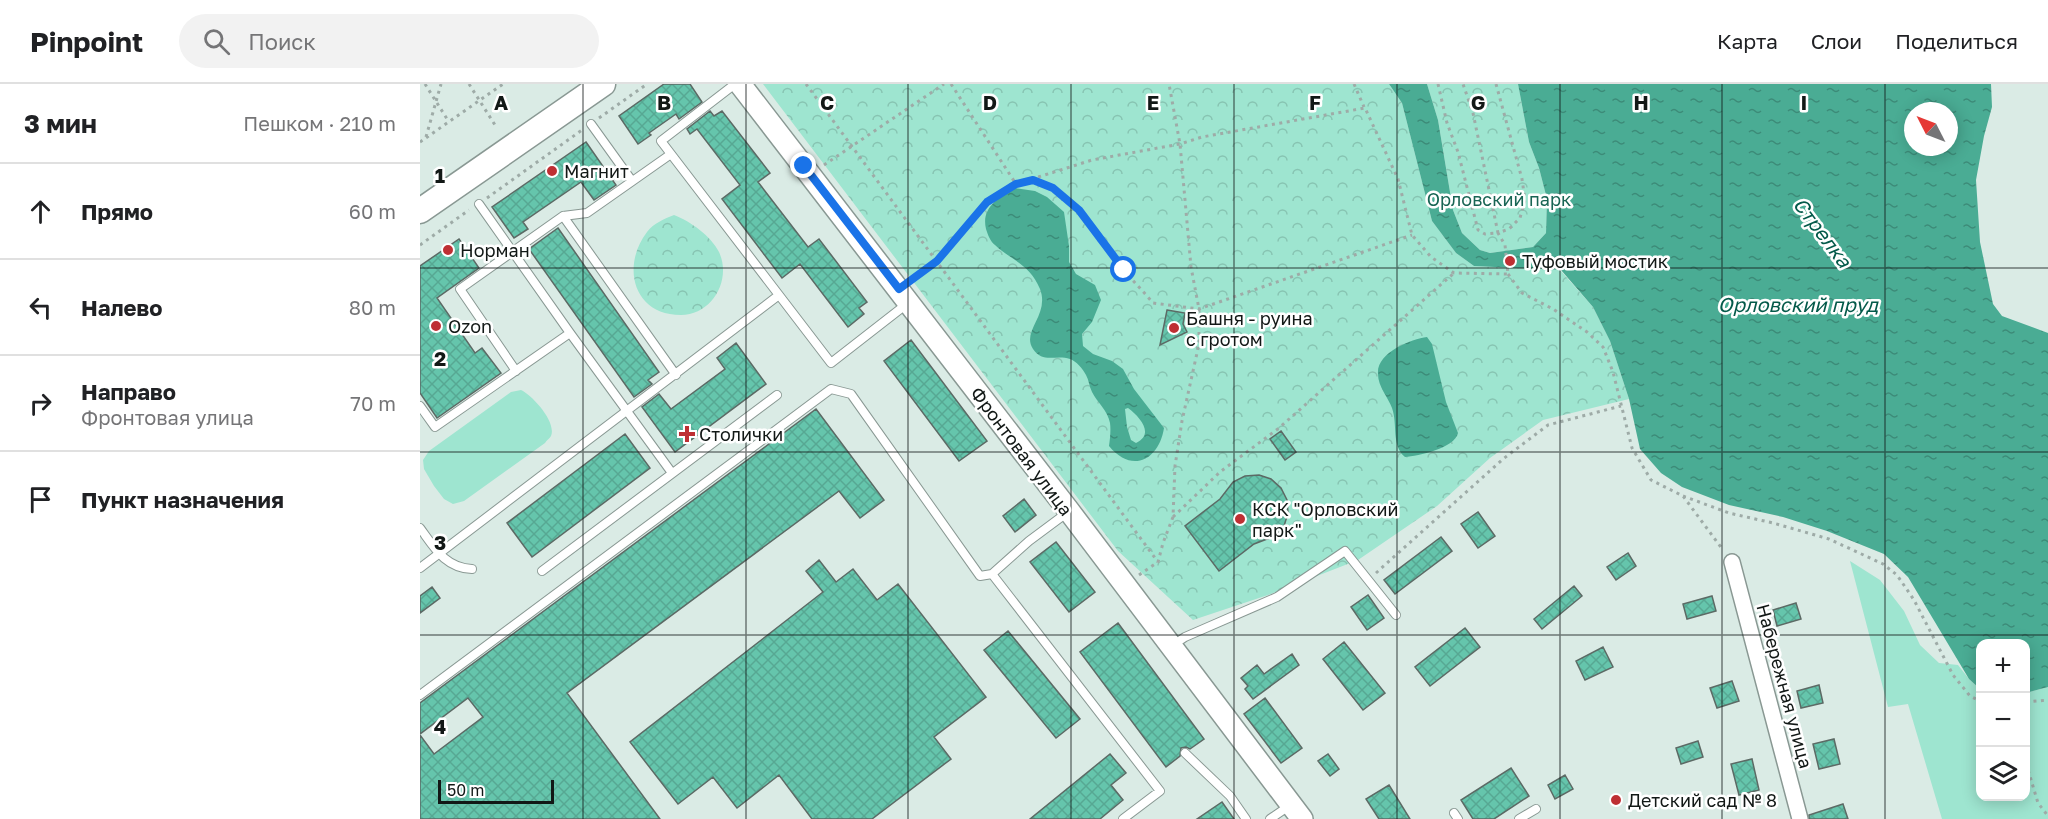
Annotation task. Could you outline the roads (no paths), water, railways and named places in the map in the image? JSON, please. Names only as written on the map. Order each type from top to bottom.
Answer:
[{"type":"main road","points":[[420,193],[574,84]]},
{"type":"main road","points":[[420,211],[603,84]]},
{"type":"main road","name":"Фронтовая улица","points":[[741,84],[1069,511],[1296,812]]},
{"type":"street","name":"Набережная улица","points":[[1732,562],[1800,819]]},
{"type":"lane","points":[[735,84],[661,141],[831,363],[904,296]]},
{"type":"lane","points":[[591,124],[632,181]]},
{"type":"lane","points":[[516,371],[460,289],[564,216],[586,213],[671,154]]},
{"type":"lane","points":[[479,204],[672,473]]},
{"type":"lane","points":[[564,216],[676,375]]},
{"type":"lane","points":[[420,568],[779,295]]},
{"type":"lane","points":[[420,406],[435,427],[570,333]]},
{"type":"lane","points":[[420,694],[831,389],[851,394],[980,576],[992,574],[1029,541],[1069,511]]},
{"type":"lane","points":[[542,571],[777,395]]},
{"type":"lane","points":[[420,528],[439,554],[449,563],[461,568],[472,569]]},
{"type":"lane","points":[[1171,647],[1185,637],[1277,597],[1345,551],[1396,615]]},
{"type":"lane","points":[[992,574],[1160,791],[1123,819]]},
{"type":"lane","points":[[1185,753],[1230,796],[1246,819]]},
{"type":"lane","points":[[1519,819],[1536,809]]},
{"type":"lane","points":[[1270,819],[1296,812]]},
{"type":"water","name":"Орловский пруд","points":[[1389,84],[1427,84],[1438,120],[1453,210],[1462,233],[1480,250],[1490,253],[1533,247],[1546,233],[1547,199],[1529,142],[1518,84],[1991,84],[1992,107],[1976,180],[1980,242],[1993,304],[2002,316],[2048,333],[2048,687],[2030,692],[2030,639],[1976,639],[1976,685],[1969,679],[1908,577],[1884,554],[1827,531],[1783,517],[1729,505],[1682,487],[1661,473],[1640,449],[1629,399],[1610,341],[1593,307],[1561,270],[1474,266],[1456,253],[1432,221],[1402,103]]},
{"type":"water","points":[[1014,188],[1035,191],[1047,197],[1064,212],[1069,262],[1076,274],[1095,285],[1101,300],[1092,322],[1082,334],[1083,346],[1093,354],[1112,361],[1123,369],[1134,389],[1164,428],[1157,448],[1143,460],[1127,460],[1109,446],[1109,419],[1092,392],[1083,370],[1070,359],[1041,356],[1033,349],[1030,336],[1041,307],[1040,289],[1026,268],[993,243],[989,238],[985,222],[988,209],[992,204]],"holes":[[[1128,408],[1145,430],[1142,439],[1136,443],[1131,440],[1125,409]]]},
{"type":"water","points":[[1427,337],[1432,344],[1446,402],[1458,433],[1450,443],[1443,447],[1405,457],[1396,441],[1394,414],[1380,383],[1379,366],[1396,348]]},
{"type":"place","name":"Магнит","points":[[552,171]]},
{"type":"place","name":"Норман","points":[[448,250]]},
{"type":"place","name":"Туфовый мостик","points":[[1510,261]]},
{"type":"place","name":"Ozon","points":[[436,326]]},
{"type":"place","name":"Башня - руина с гротом","points":[[1174,328]]},
{"type":"place","name":"Столички","points":[[687,434]]},
{"type":"place","name":"КСК \"Орловский парк\"","points":[[1240,519]]},
{"type":"place","name":"Детский сад № 8","points":[[1616,800]]},
{"type":"park label","name":"Орловский парк","points":[[1499,199]]},
{"type":"water label","name":"Стрелка","points":[[1823,232]]}]
